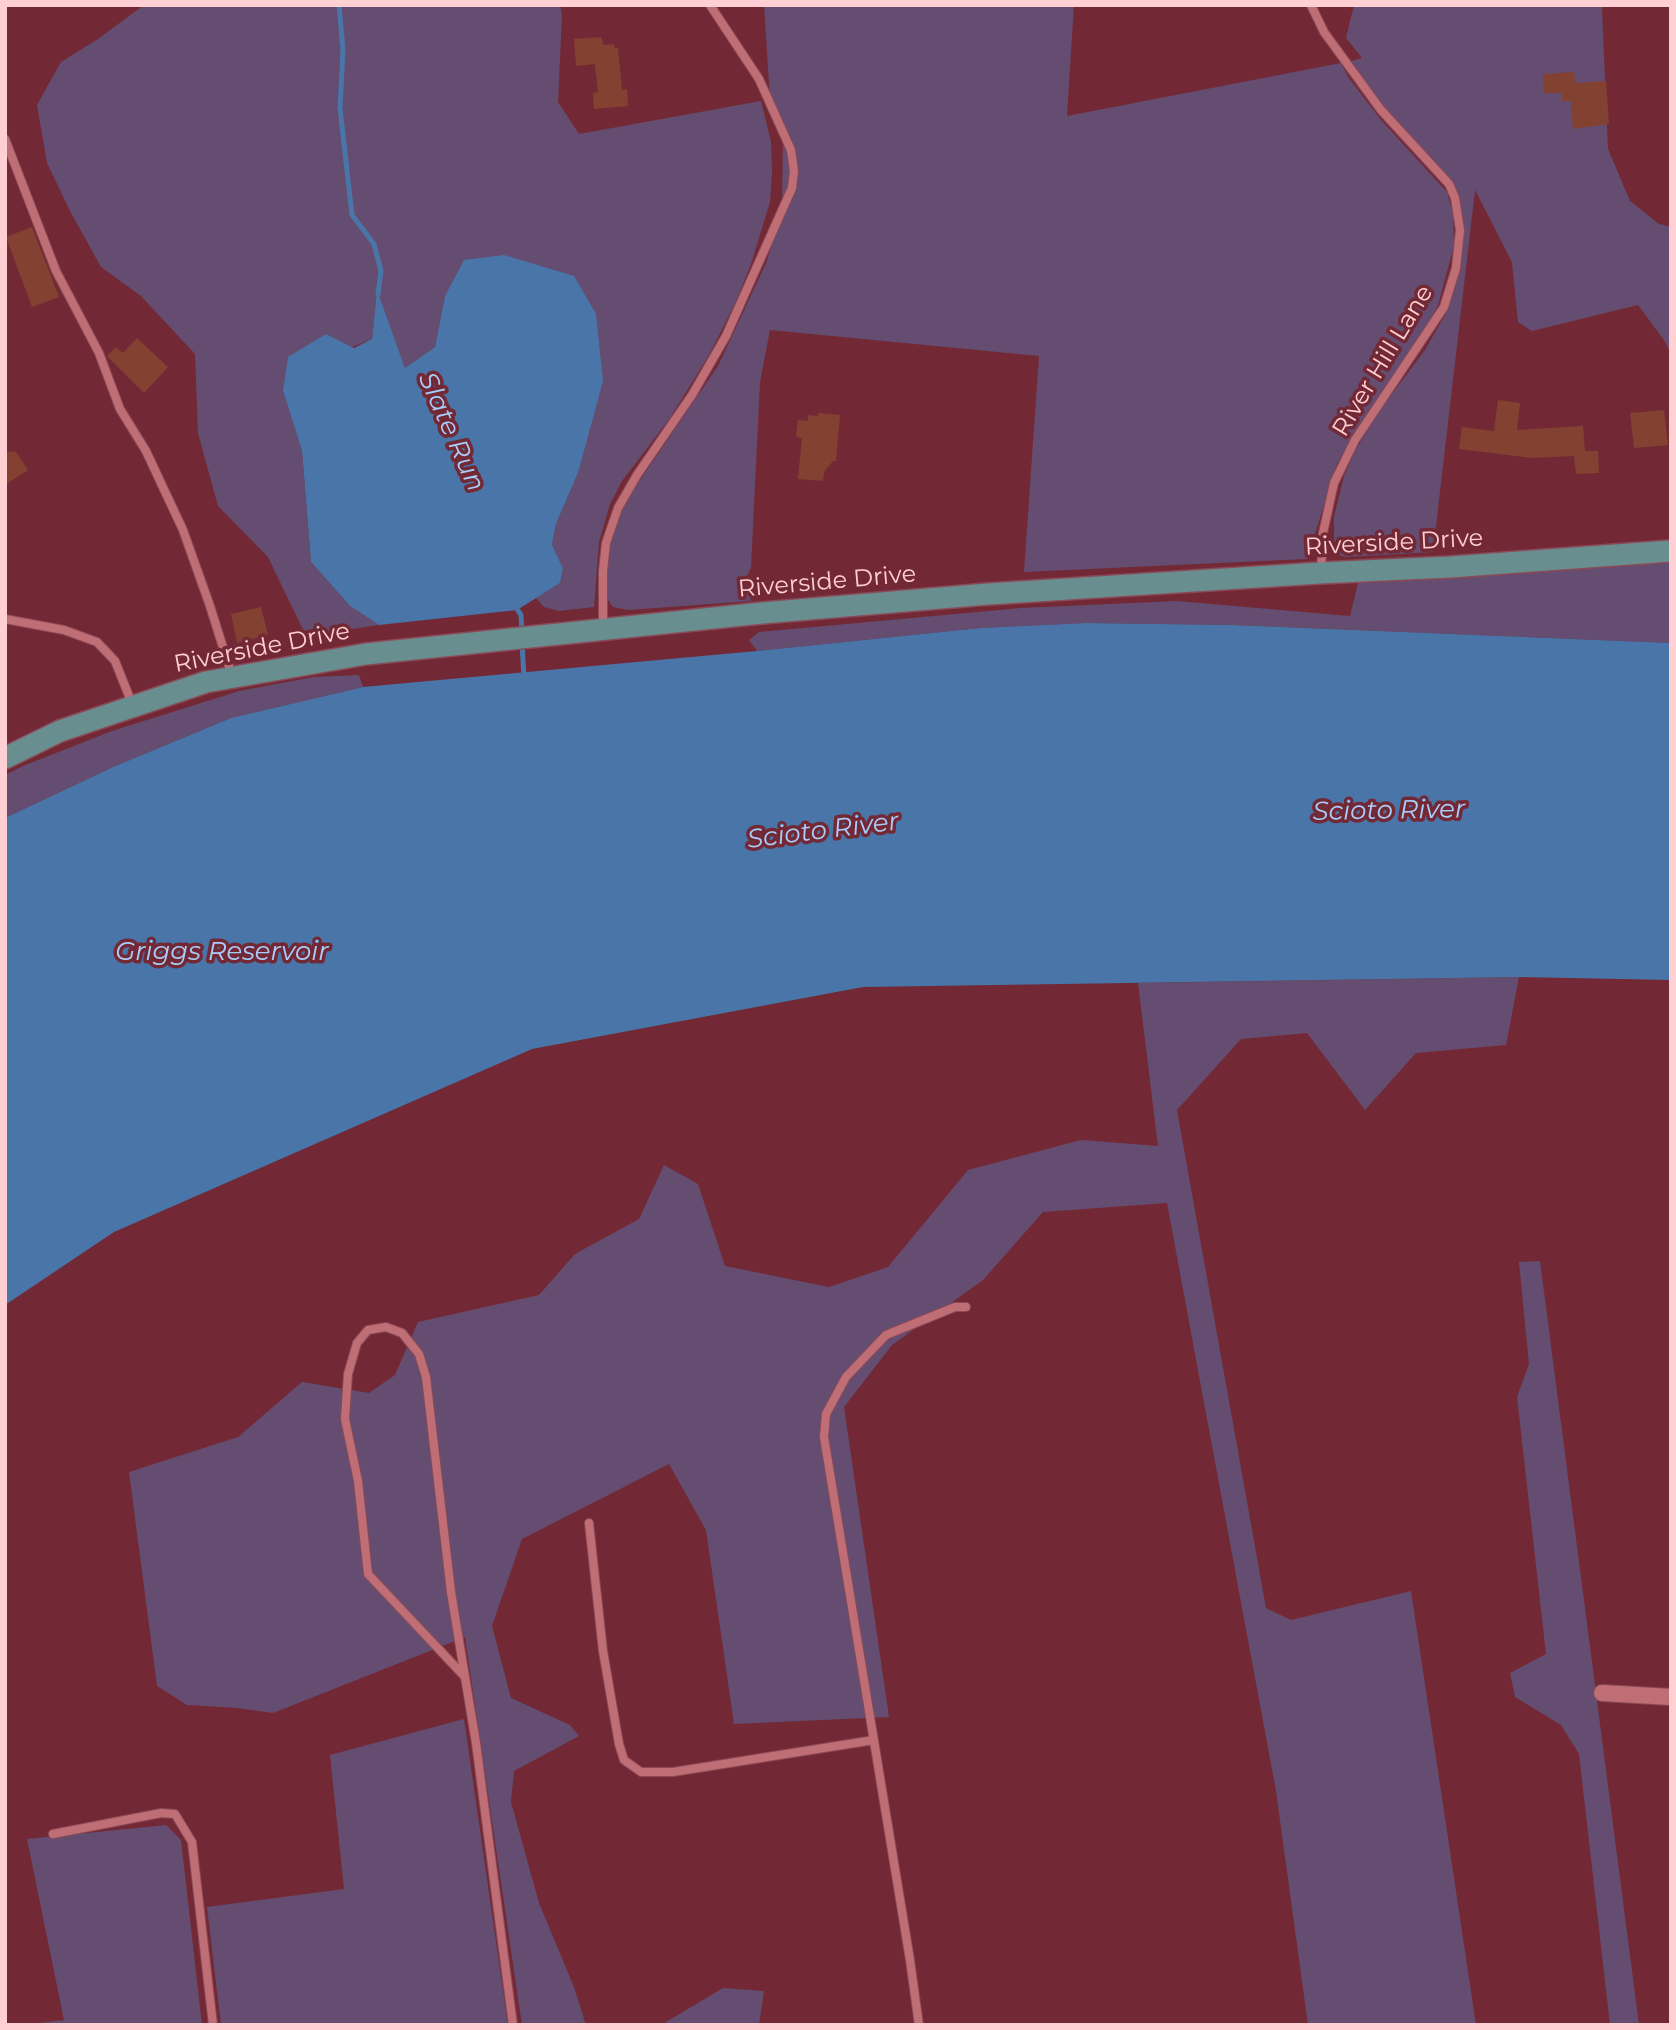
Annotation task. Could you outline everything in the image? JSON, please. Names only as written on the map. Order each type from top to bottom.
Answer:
[{"type":"main road","name":"Riverside Drive","points":[[5,758],[60,731],[206,682],[366,654],[988,594],[1671,551]]},
{"type":"street","points":[[1602,1693],[1671,1698]]},
{"type":"lane","points":[[604,629],[603,571],[606,544],[618,508],[637,475],[692,395],[726,336],[792,188],[794,171],[791,150],[759,79],[710,5]]},
{"type":"lane","name":"River Hill Lane","points":[[1311,5],[1324,32],[1381,110],[1449,184],[1455,198],[1460,230],[1456,268],[1444,307],[1354,440],[1334,483],[1322,533],[1321,573]]},
{"type":"lane","points":[[5,139],[57,271],[99,353],[120,409],[146,451],[183,530],[232,676]]},
{"type":"lane","points":[[5,619],[64,630],[97,642],[115,661],[133,706]]},
{"type":"lane","points":[[919,2025],[824,1437],[826,1414],[846,1377],[886,1335],[955,1307],[966,1307]]},
{"type":"lane","points":[[465,1677],[368,1574],[358,1481],[345,1419],[348,1374],[357,1343],[368,1330],[386,1327],[402,1333],[419,1354],[426,1377],[451,1592],[465,1677],[513,2025]]},
{"type":"lane","points":[[589,1523],[603,1651],[624,1760],[640,1772],[673,1772],[874,1740]]},
{"type":"lane","points":[[53,1833],[161,1813],[175,1814],[192,1842],[213,2025]]},
{"type":"shaded area","points":[[144,5],[560,5],[562,15],[558,102],[579,134],[761,101],[771,142],[772,173],[770,202],[751,264],[735,304],[709,355],[670,418],[622,481],[610,504],[599,542],[594,607],[559,611],[544,607],[536,598],[560,583],[563,568],[552,545],[556,524],[578,473],[445,296],[435,347],[405,368],[377,292],[372,339],[352,347],[325,334],[283,391],[302,451],[311,562],[350,606],[379,625],[306,636],[268,557],[218,506],[198,433],[195,354],[141,296],[101,267],[47,163],[37,105],[61,62]]},
{"type":"shaded area","points":[[764,5],[1074,5],[1067,116],[1341,63],[1348,77],[1381,120],[1447,192],[1453,214],[1454,246],[1438,305],[1427,327],[1363,419],[1337,464],[1307,559],[1024,572],[1039,356],[770,330],[760,382],[751,567],[745,581],[751,601],[628,610],[613,607],[608,600],[607,579],[610,544],[617,519],[629,496],[718,366],[767,261],[782,206],[783,138],[770,100]]},
{"type":"shaded area","points":[[1354,5],[1604,5],[1602,9],[1608,149],[1630,201],[1659,224],[1671,227],[1671,354],[1638,305],[1532,331],[1518,322],[1512,262],[1475,190],[1433,552],[1346,557],[1338,555],[1334,544],[1334,517],[1344,476],[1377,414],[1425,350],[1445,315],[1455,289],[1463,244],[1463,218],[1458,193],[1450,180],[1384,109],[1351,61],[1362,58],[1346,38]]},
{"type":"shaded area","points":[[1671,551],[1671,643],[1233,625],[1086,623],[980,628],[757,651],[749,640],[759,632],[1021,608],[1177,601],[1350,616],[1361,571]]},
{"type":"shaded area","points":[[359,675],[363,687],[231,718],[113,767],[5,818],[5,775],[23,766],[112,731],[239,691],[314,677]]},
{"type":"shaded area","points":[[1519,977],[1506,1045],[1416,1053],[1365,1110],[1307,1033],[1241,1039],[1177,1110],[1266,1608],[1291,1620],[1411,1591],[1476,2025],[1308,2025],[1276,1791],[1167,1203],[1043,1212],[983,1280],[892,1345],[844,1407],[889,1717],[734,1724],[706,1530],[669,1464],[522,1539],[492,1626],[511,1698],[570,1725],[579,1736],[514,1771],[511,1802],[539,1903],[574,1987],[586,2025],[522,2025],[465,1637],[273,1713],[187,1705],[157,1686],[129,1472],[238,1437],[302,1382],[369,1393],[395,1375],[418,1322],[539,1295],[575,1254],[639,1219],[664,1165],[698,1184],[725,1266],[829,1287],[888,1267],[968,1170],[1081,1140],[1158,1146],[1138,983]]},
{"type":"shaded area","points":[[1540,1261],[1639,2025],[1610,2025],[1579,1754],[1561,1725],[1515,1697],[1510,1673],[1546,1654],[1517,1397],[1529,1364],[1519,1262]]},
{"type":"shaded area","points":[[464,1719],[508,2025],[221,2025],[207,1907],[344,1889],[330,1755]]},
{"type":"shaded area","points":[[166,1825],[181,1840],[202,2025],[23,2025],[64,2020],[27,1839]]},
{"type":"shaded area","points":[[723,1988],[764,1991],[759,2025],[661,2025]]},
{"type":"water","points":[[504,255],[574,276],[596,314],[603,381],[578,473],[556,524],[552,545],[563,568],[560,583],[517,610],[379,625],[350,606],[311,562],[302,451],[283,391],[288,357],[326,334],[354,348],[372,339],[377,290],[405,368],[435,347],[445,296],[464,260]]},
{"type":"water","name":"Griggs Reservoir","points":[[1086,623],[1233,625],[1671,643],[1671,980],[1519,977],[863,987],[532,1049],[114,1232],[5,1305],[5,818],[113,767],[231,718],[363,687],[980,628]]},
{"type":"building","points":[[601,37],[604,45],[614,44],[615,48],[618,48],[622,90],[627,89],[628,106],[594,109],[593,93],[598,92],[595,64],[576,66],[574,39]]},
{"type":"building","points":[[1574,72],[1575,83],[1606,81],[1609,124],[1573,129],[1571,101],[1562,101],[1562,93],[1544,93],[1543,74]]},
{"type":"building","points":[[32,227],[59,297],[32,307],[6,237]]},
{"type":"building","points":[[137,338],[168,367],[144,393],[107,356],[116,347],[123,353]]},
{"type":"building","points":[[1498,400],[1520,403],[1517,430],[1583,426],[1585,451],[1598,451],[1599,473],[1576,474],[1574,456],[1532,458],[1459,449],[1462,427],[1494,431]]},
{"type":"building","points":[[1664,410],[1668,445],[1634,448],[1630,413]]},
{"type":"building","points":[[818,413],[840,415],[836,461],[824,472],[823,481],[798,479],[802,438],[796,437],[798,420],[808,421],[808,415],[818,416]]},
{"type":"building","points":[[5,451],[16,452],[28,470],[5,485]]},
{"type":"building","points":[[261,607],[268,635],[237,643],[231,614]]},
{"type":"waterway","name":"Slate Run","points":[[339,5],[343,50],[340,108],[352,215],[374,244],[381,271],[378,294]]},
{"type":"waterway","name":"Slate Run","points":[[515,606],[521,615],[522,633]]},
{"type":"waterway","name":"Slate Run","points":[[522,643],[524,678]]},
{"type":"water label","name":"Scioto River","points":[[1389,811]]},
{"type":"water label","name":"Scioto River","points":[[823,831]]}]
